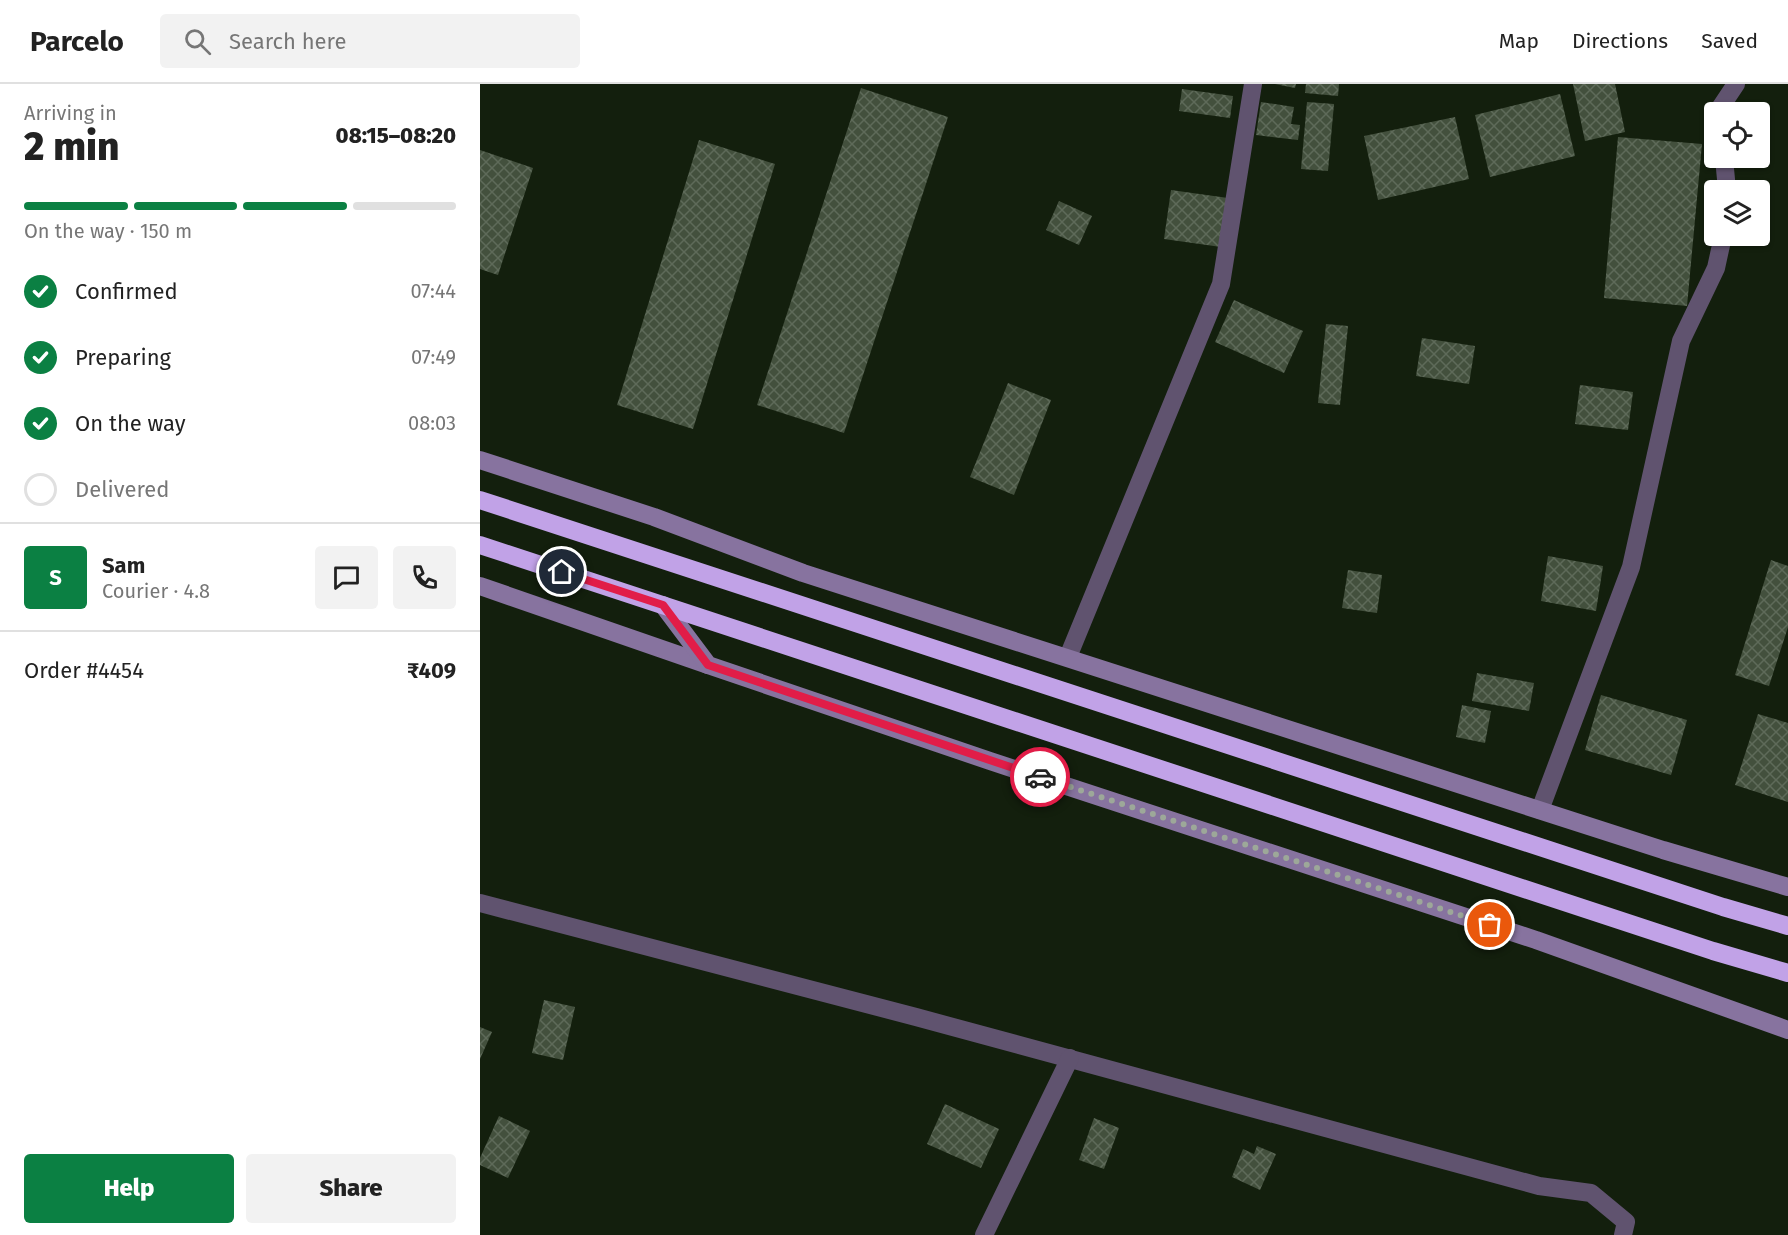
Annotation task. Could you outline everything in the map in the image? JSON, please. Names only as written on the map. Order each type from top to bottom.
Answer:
[{"type":"highway","points":[[480,500],[1788,926]]},
{"type":"highway","points":[[480,545],[1713,951],[1788,973]]},
{"type":"street","points":[[1068,657],[1221,284],[1253,84]]},
{"type":"street","points":[[1724,102],[1736,84]]},
{"type":"street","points":[[1540,810],[1630,567],[1681,341],[1716,268],[1721,246]]},
{"type":"street","points":[[480,460],[654,518],[803,573],[1540,810],[1788,887]]},
{"type":"street","points":[[480,586],[990,761],[1536,939],[1788,1030]]},
{"type":"street","points":[[663,605],[708,665]]},
{"type":"street","points":[[480,903],[1539,1186],[1591,1193],[1626,1222],[1623,1235]]},
{"type":"street","points":[[984,1235],[1070,1059]]},
{"type":"building","points":[[1275,84],[1296,84],[1295,88]]},
{"type":"building","points":[[1306,84],[1339,84],[1338,96],[1305,93]]},
{"type":"building","points":[[1573,84],[1615,84],[1625,132],[1585,141]]},
{"type":"building","points":[[861,88],[948,117],[844,433],[757,405]]},
{"type":"building","points":[[1182,89],[1233,96],[1230,118],[1179,111]]},
{"type":"building","points":[[1560,94],[1575,156],[1490,177],[1475,115]]},
{"type":"building","points":[[1261,102],[1294,107],[1291,124],[1300,125],[1298,140],[1256,135]]},
{"type":"building","points":[[1307,102],[1334,104],[1328,171],[1301,169]]},
{"type":"building","points":[[1455,117],[1469,179],[1378,200],[1364,136]]},
{"type":"building","points":[[1618,137],[1702,144],[1687,306],[1604,298]]},
{"type":"building","points":[[699,140],[775,164],[693,429],[617,405]]},
{"type":"building","points":[[480,150],[533,168],[498,275],[480,269]]},
{"type":"building","points":[[1171,190],[1228,198],[1221,247],[1164,239]]},
{"type":"building","points":[[1059,201],[1092,216],[1079,245],[1046,230]]},
{"type":"building","points":[[1234,300],[1303,331],[1284,373],[1215,342]]},
{"type":"building","points":[[1326,324],[1348,326],[1340,405],[1318,403]]},
{"type":"building","points":[[1422,338],[1475,346],[1469,384],[1416,376]]},
{"type":"building","points":[[1008,383],[1051,400],[1014,495],[970,477]]},
{"type":"building","points":[[1580,385],[1633,392],[1628,430],[1575,424]]},
{"type":"building","points":[[1548,556],[1603,566],[1596,611],[1541,601]]},
{"type":"building","points":[[1771,560],[1788,566],[1788,627],[1769,686],[1735,675]]},
{"type":"building","points":[[1348,570],[1382,575],[1377,613],[1342,608]]},
{"type":"building","points":[[1477,673],[1534,683],[1529,711],[1472,701]]},
{"type":"building","points":[[1601,695],[1687,720],[1671,775],[1585,750]]},
{"type":"building","points":[[1462,705],[1491,711],[1485,743],[1456,737]]},
{"type":"building","points":[[1758,714],[1788,723],[1788,802],[1735,785]]},
{"type":"building","points":[[544,1000],[575,1007],[563,1060],[532,1053]]},
{"type":"building","points":[[480,1027],[492,1032],[480,1059]]},
{"type":"building","points":[[945,1104],[999,1129],[981,1168],[927,1144]]},
{"type":"building","points":[[499,1116],[530,1131],[508,1178],[480,1165],[480,1158]]},
{"type":"building","points":[[1094,1118],[1119,1128],[1104,1169],[1079,1160]]},
{"type":"building","points":[[1257,1146],[1276,1154],[1260,1190],[1232,1177],[1243,1149],[1254,1154]]},
{"type":"way so far","points":[[1040,777],[1490,925]]},
{"type":"route","points":[[562,572],[663,605],[708,665],[1040,777]]}]
